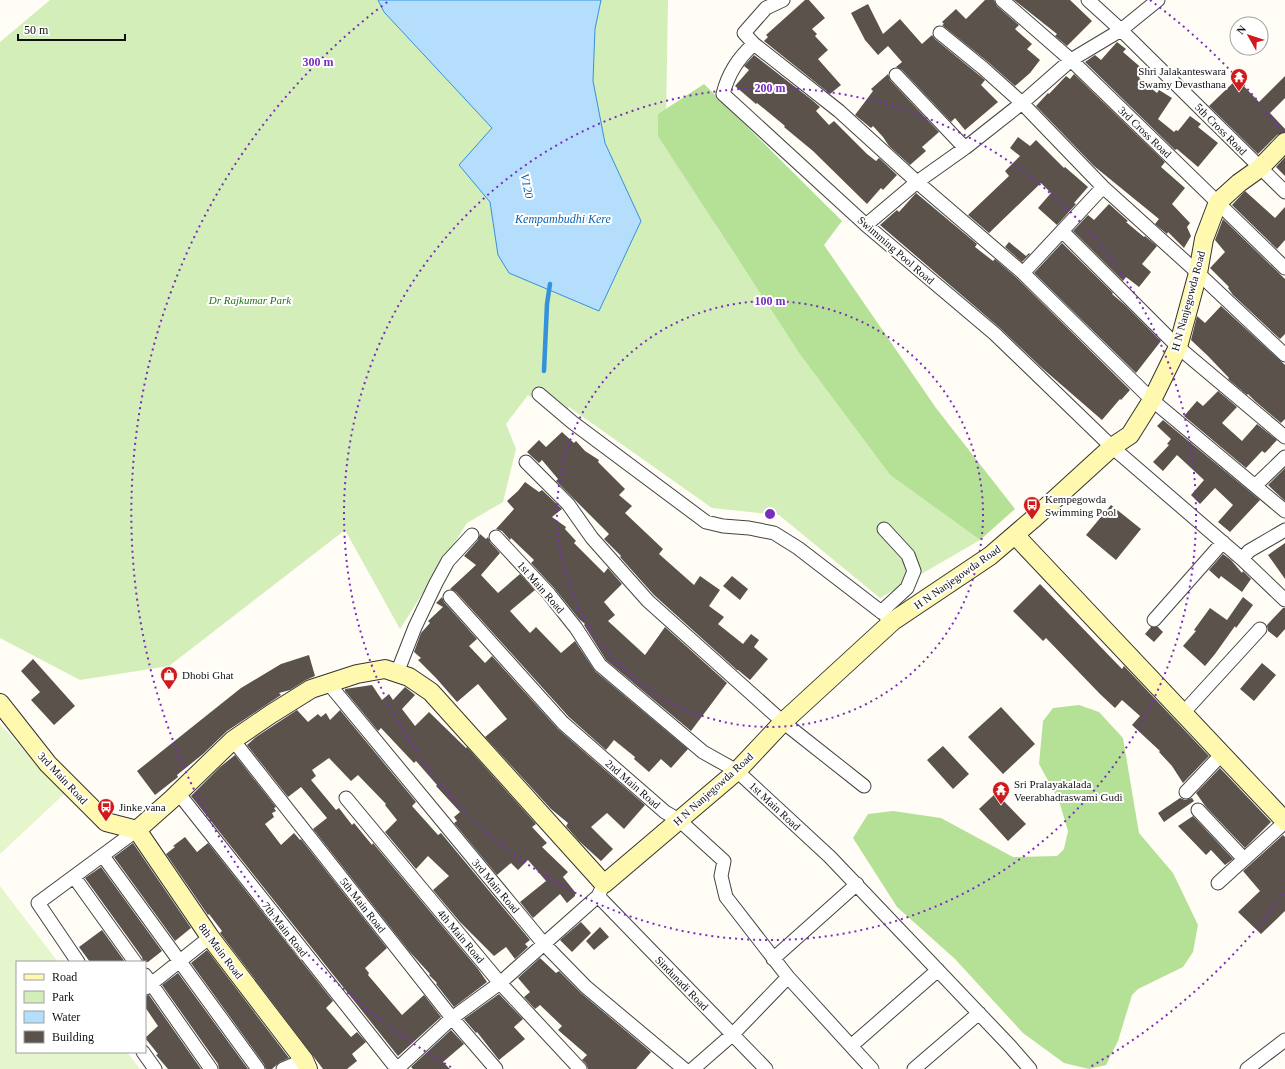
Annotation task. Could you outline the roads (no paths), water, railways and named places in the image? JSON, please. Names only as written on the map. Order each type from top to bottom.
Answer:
[{"type":"street","points":[[783,0],[766,8],[744,33],[754,44],[839,111],[917,182],[1023,274],[1152,400],[1285,511]]},
{"type":"street","name":"3rd Cross Road","points":[[1002,0],[1071,60],[1285,268]]},
{"type":"street","name":"5th Cross Road","points":[[1088,0],[1121,30],[1285,192]]},
{"type":"street","points":[[866,225],[917,182],[965,148],[1022,103],[1071,60],[1121,30],[1158,0]]},
{"type":"street","points":[[940,33],[1022,103],[1103,187],[1198,273],[1285,355]]},
{"type":"street","name":"Swimming Pool Road","points":[[754,44],[743,54],[733,70],[723,94],[866,225],[995,334],[1112,447],[1223,542],[1285,600]]},
{"type":"street","points":[[896,75],[965,148]]},
{"type":"street","name":"H N Nanjegowda Road","points":[[601,890],[736,771],[887,617],[990,556],[1112,447],[1130,435],[1152,400],[1178,347],[1198,273],[1204,239],[1218,202],[1239,183],[1260,168],[1285,142]]},
{"type":"street","points":[[1023,274],[1103,187]]},
{"type":"street","points":[[1062,231],[1178,347],[1285,437]]},
{"type":"street","points":[[539,394],[572,422],[706,522],[723,526],[749,528],[774,533],[798,548],[887,617],[907,588],[914,571],[908,555],[884,529]]},
{"type":"street","points":[[1256,486],[1285,457]]},
{"type":"street","points":[[526,462],[568,504],[592,538],[648,601],[783,722],[864,786]]},
{"type":"street","points":[[1242,559],[1249,551],[1285,530]]},
{"type":"street","points":[[397,673],[410,639],[436,583],[448,561],[472,535]]},
{"type":"street","points":[[1015,535],[1285,821],[1218,883]]},
{"type":"street","name":"1st Main Road","points":[[496,537],[549,594],[576,628],[600,665],[704,752],[736,771],[830,857],[979,1013],[1030,1069]]},
{"type":"street","points":[[1154,620],[1223,542]]},
{"type":"street","name":"2nd Main Road","points":[[450,597],[563,723],[665,812],[679,820],[724,861],[721,876],[726,897],[788,977],[872,1069]]},
{"type":"street","points":[[1183,713],[1260,629]]},
{"type":"street","points":[[77,961],[38,903],[137,830],[172,799],[233,740],[311,689],[357,674],[385,669],[409,677],[431,692],[601,890],[500,983],[452,1018],[397,1069]]},
{"type":"street","name":"3rd Main Road","points":[[329,684],[544,944],[586,987],[684,1069]]},
{"type":"street","name":"3rd Main Road","points":[[0,703],[48,764],[106,822],[137,830]]},
{"type":"street","name":"5th Main Road","points":[[233,740],[452,1018],[496,1069]]},
{"type":"street","points":[[1186,792],[1222,754]]},
{"type":"street","name":"7th Main Road","points":[[172,799],[179,794],[397,1069]]},
{"type":"street","name":"4th Main Road","points":[[346,798],[500,983],[580,1069]]},
{"type":"street","points":[[1198,810],[1244,859]]},
{"type":"street","name":"8th Main Road","points":[[137,830],[210,937],[306,1065]]},
{"type":"street","points":[[103,856],[258,1069]]},
{"type":"street","points":[[74,877],[134,961]]},
{"type":"street","points":[[774,959],[857,884]]},
{"type":"street","name":"Sindunadi Road","points":[[601,890],[766,1069]]},
{"type":"street","points":[[210,937],[147,983],[211,1069]]},
{"type":"street","points":[[851,1046],[938,970]]},
{"type":"street","points":[[693,1069],[733,1034],[788,977]]},
{"type":"street","points":[[914,1069],[979,1013]]},
{"type":"street","points":[[1247,1069],[1285,1040]]},
{"type":"street","points":[[144,1053],[156,1069]]},
{"type":"street","points":[[283,1069],[306,1065]]},
{"type":"water","name":"Kempambudhi Kere","points":[[378,0],[601,0],[595,29],[593,81],[605,143],[641,221],[599,311],[509,273],[498,255],[490,202],[459,165],[492,128],[384,12]]},
{"type":"waterway","name":"V120","points":[[544,371],[547,304],[550,284]]},
{"type":"place","name":"Shri Jalakanteswara Swamy Devasthana","points":[[1239,92]]},
{"type":"place","name":"Kempegowda Swimming Pool","points":[[1032,520]]},
{"type":"place","name":"Dhobi Ghat","points":[[169,690]]},
{"type":"place","name":"Sri Pralayakalada Veerabhadraswami Gudi","points":[[1001,805]]},
{"type":"place","name":"Jinke vana","points":[[106,822]]},
{"type":"park label","name":"Dr Rajkumar Park","points":[[250,300]]}]
